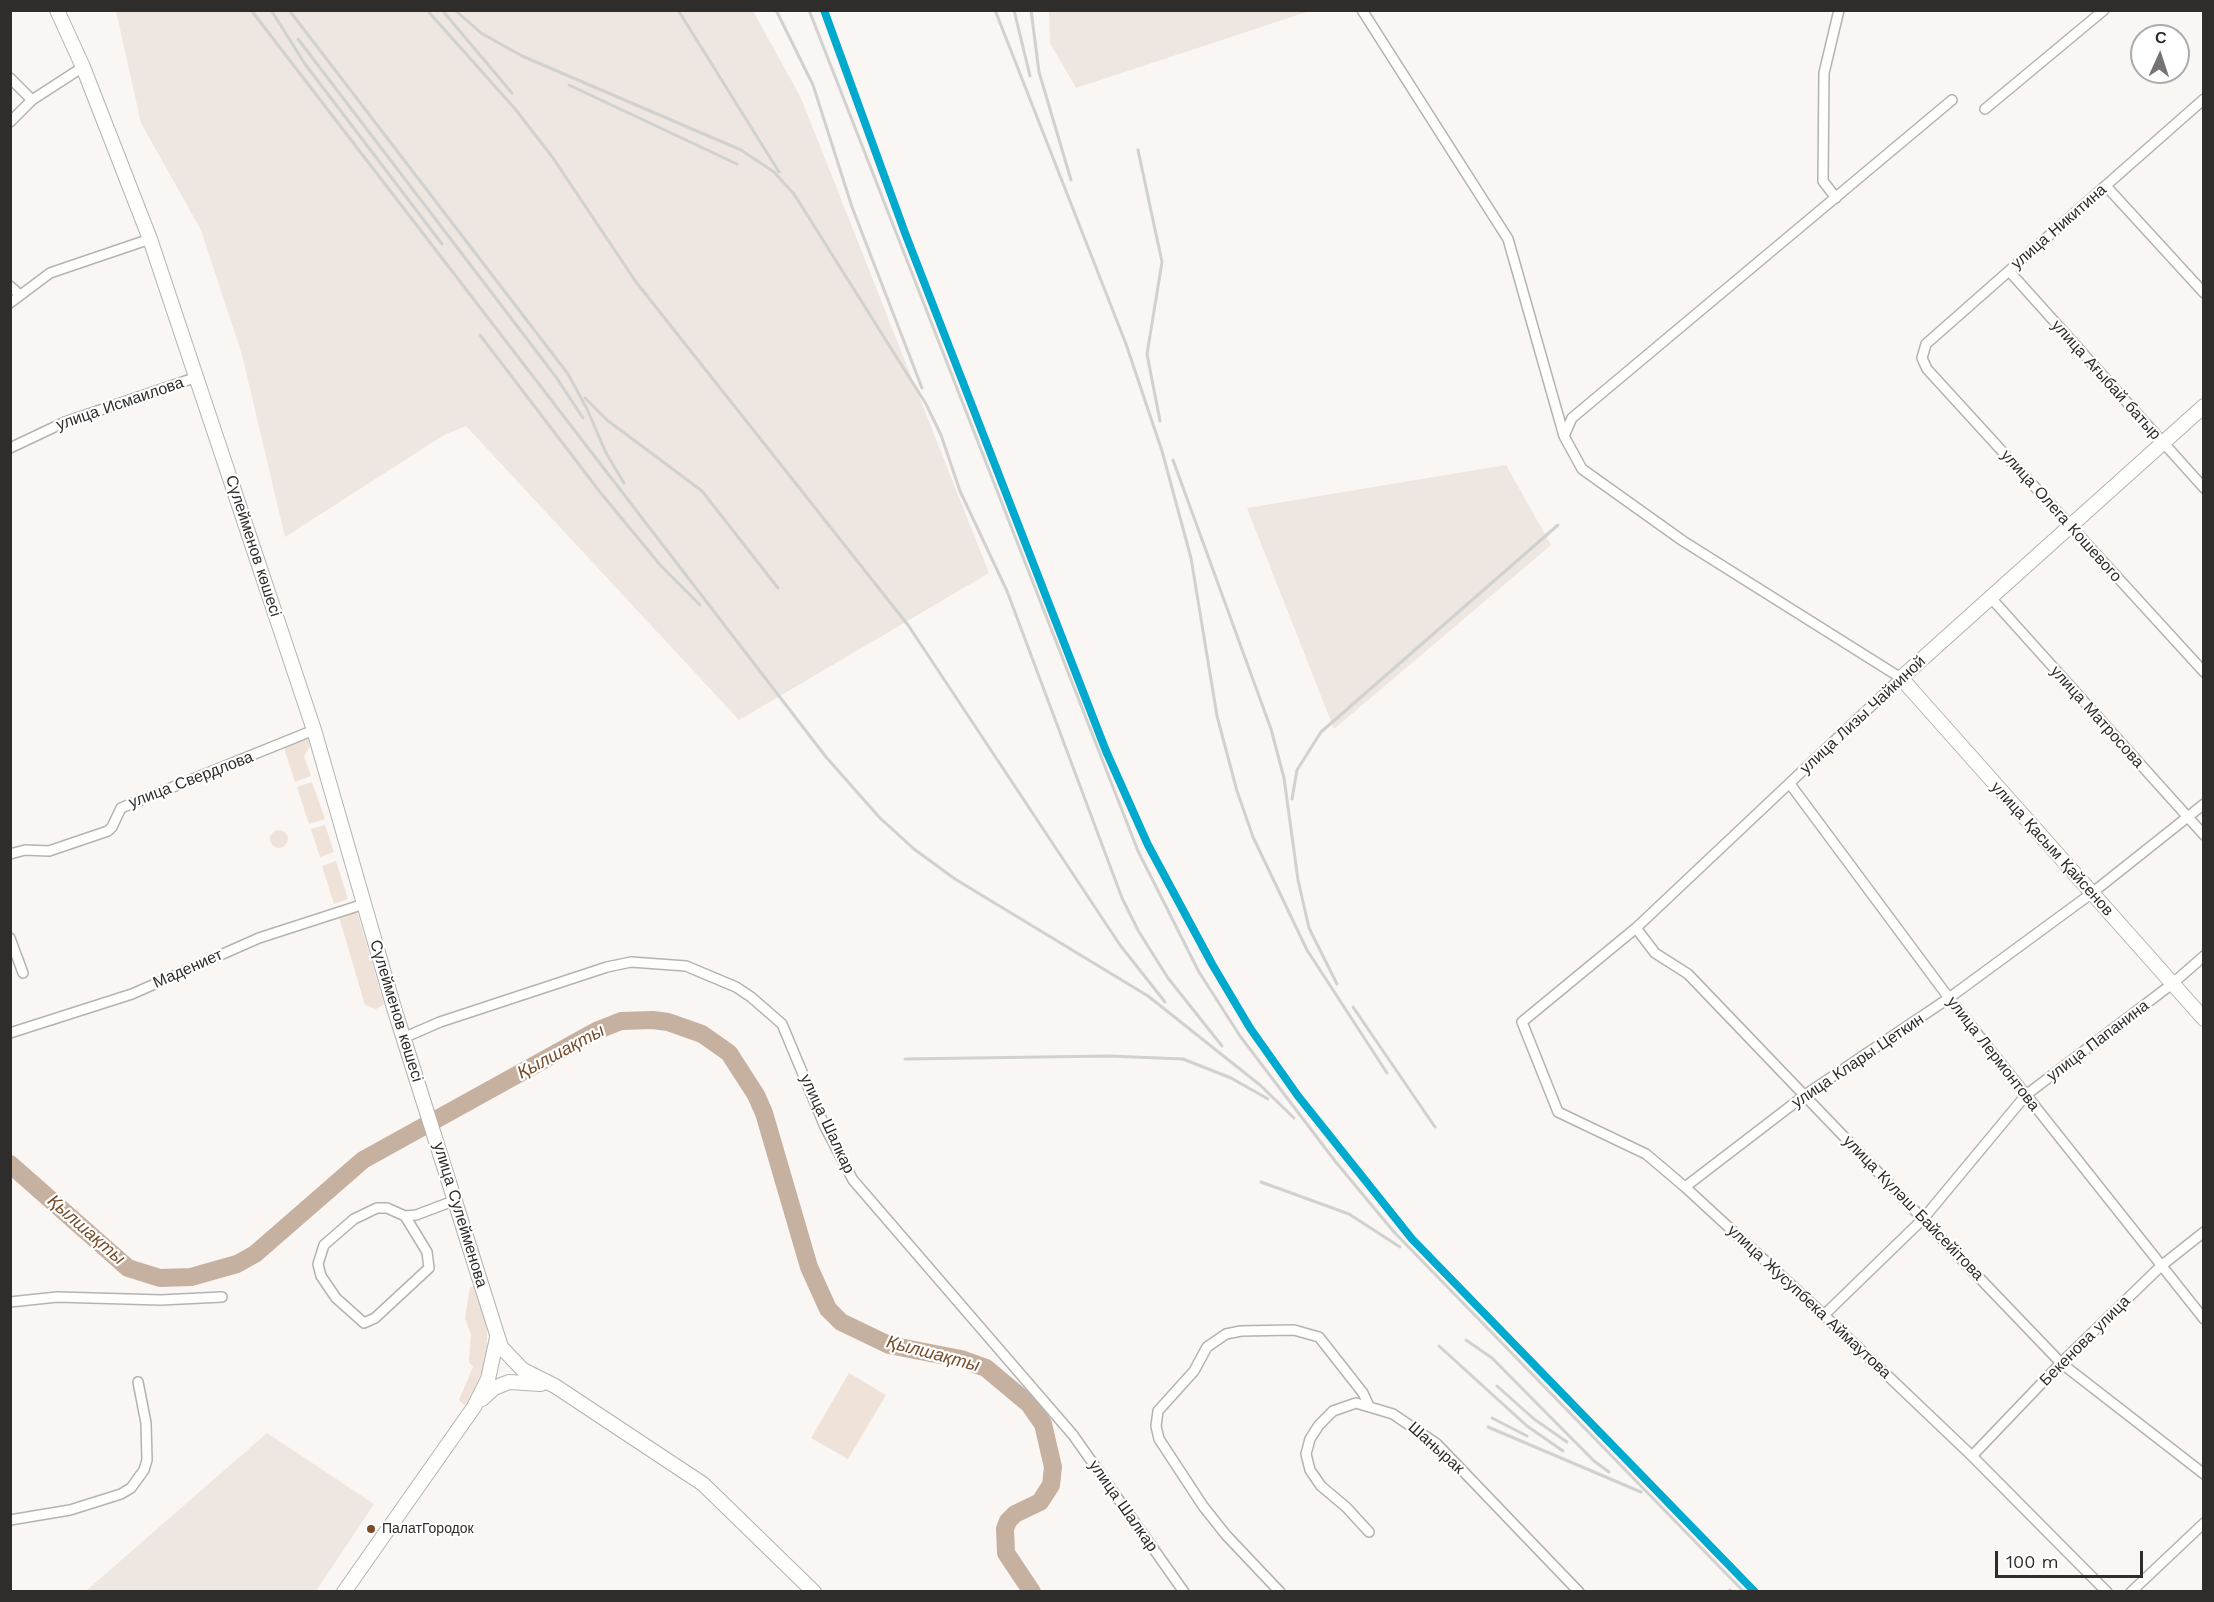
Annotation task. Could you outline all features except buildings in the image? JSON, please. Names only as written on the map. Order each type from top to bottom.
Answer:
[{"type":"street","name":"Сүлейменов көшесі","points":[[57,10],[83,67],[150,239],[197,377],[314,730],[421,1092]]},
{"type":"street","points":[[1362,10],[1508,239],[1564,436],[1582,469],[1683,541],[1901,678]]},
{"type":"street","points":[[1836,198],[1823,181],[1824,73],[1839,10]]},
{"type":"street","points":[[1985,109],[2104,10]]},
{"type":"street","points":[[10,122],[32,100],[83,67]]},
{"type":"street","points":[[10,78],[32,100]]},
{"type":"street","points":[[1564,436],[1572,418],[1952,100]]},
{"type":"street","name":"улица Никитина","points":[[1922,358],[1926,344],[2203,100]]},
{"type":"street","points":[[2106,186],[2204,293]]},
{"type":"street","points":[[10,303],[50,273],[150,239]]},
{"type":"street","name":"улица Ағыбай батыр","points":[[2009,271],[2204,488]]},
{"type":"street","points":[[10,286],[20,295]]},
{"type":"street","name":"улица Олега Кошевого","points":[[1922,358],[1927,369],[2204,672]]},
{"type":"street","name":"улица Исмаилова","points":[[10,448],[65,422],[197,377]]},
{"type":"street","name":"улица Лизы Чайкиной","points":[[1522,1022],[1636,928],[1901,678],[2204,406]]},
{"type":"street","name":"улица Матросова","points":[[1991,598],[2204,836]]},
{"type":"street","name":"улица Қасым Қайсенов","points":[[1901,678],[2204,1019]]},
{"type":"street","name":"улица Свердлова","points":[[10,854],[25,849],[49,851],[108,831],[121,807],[314,730]]},
{"type":"street","name":"улица Лермонтова","points":[[1790,784],[1949,998],[2204,1319]]},
{"type":"street","name":"улица Клары Цеткин","points":[[1684,1187],[1805,1095],[1949,998],[2092,893],[2204,804]]},
{"type":"street","name":"Мадениет","points":[[10,1032],[132,994],[259,938],[364,904]]},
{"type":"street","name":"улица Күләш Байсейітова","points":[[1636,928],[1655,953],[1688,974],[2061,1362],[2204,1474]]},
{"type":"street","points":[[10,938],[23,973]]},
{"type":"street","name":"улица Папанина","points":[[1824,1315],[1923,1219],[2026,1095],[2172,984],[2204,956]]},
{"type":"street","name":"улица Шалкар","points":[[404,1038],[440,1022],[607,967],[631,962],[686,966],[720,979],[751,997],[782,1024],[825,1127],[853,1180],[1073,1435],[1184,1592]]},
{"type":"street","name":"улица Жусупбека Аймаутова","points":[[1522,1022],[1558,1112],[1646,1154],[1684,1187],[1824,1315],[1972,1456],[2107,1592]]},
{"type":"street","name":"улица Сулейменова","points":[[421,1092],[497,1338]]},
{"type":"street","points":[[405,1216],[427,1252],[429,1268],[375,1318],[364,1323],[350,1312],[321,1276],[320,1254],[331,1238],[366,1213],[387,1208],[405,1216],[427,1213],[456,1200]]},
{"type":"street","name":"Бекенова улица","points":[[1972,1456],[2061,1362],[2162,1266],[2204,1232]]},
{"type":"street","points":[[10,1302],[57,1296],[161,1300],[222,1297]]},
{"type":"street","points":[[1280,1592],[1226,1535],[1203,1506],[1159,1439],[1156,1426],[1158,1411],[1194,1371],[1207,1347],[1226,1334],[1241,1331],[1294,1330],[1312,1333],[1319,1337],[1363,1393],[1368,1404],[1348,1404],[1333,1411],[1310,1439],[1306,1454],[1310,1470],[1321,1486],[1346,1507],[1369,1532]]},
{"type":"street","points":[[497,1338],[512,1361],[523,1370],[555,1386],[703,1484],[814,1592]]},
{"type":"street","points":[[344,1592],[474,1407],[488,1379],[497,1338]]},
{"type":"street","points":[[10,1520],[70,1510],[121,1494],[139,1479],[147,1460],[146,1423],[138,1382]]},
{"type":"street","points":[[474,1407],[494,1388],[508,1382],[555,1386]]},
{"type":"street","name":"Шанырак","points":[[1368,1404],[1408,1422],[1437,1444],[1579,1592]]},
{"type":"street","points":[[2131,1592],[2204,1523]]},
{"type":"shaded area","points":[[1049,10],[1310,11],[1076,88],[1050,43]]},
{"type":"shaded area","points":[[116,11],[753,11],[801,98],[989,573],[739,720],[466,426],[444,435],[285,537],[242,355],[201,230],[141,123]]},
{"type":"shaded area","points":[[1506,465],[1551,545],[1334,729],[1247,508]]},
{"type":"shaded area","points":[[308,737],[310,746],[304,756],[311,776],[295,782],[283,745]]},
{"type":"shaded area","points":[[312,782],[325,819],[309,824],[297,787]]},
{"type":"shaded area","points":[[325,825],[334,852],[320,857],[311,829]]},
{"type":"shaded area","points":[[279,830],[285,833],[288,839],[285,845],[279,848],[273,845],[270,839],[273,833]]},
{"type":"shaded area","points":[[336,861],[348,899],[334,904],[322,866]]},
{"type":"shaded area","points":[[357,911],[384,1004],[376,1009],[365,1005],[339,917]]},
{"type":"shaded area","points":[[477,1286],[487,1327],[487,1357],[474,1393],[466,1406],[459,1400],[473,1367],[469,1362],[471,1335],[465,1318],[470,1287]]},
{"type":"shaded area","points":[[849,1373],[886,1395],[848,1459],[811,1438]]},
{"type":"shaded area","points":[[267,1433],[374,1504],[316,1591],[86,1591]]},
{"type":"waterway","name":"Қылшақты","points":[[10,1164],[128,1268],[160,1278],[191,1277],[237,1264],[255,1254],[363,1160],[596,1031],[621,1021],[653,1020],[668,1022],[702,1034],[729,1053],[756,1095],[764,1113],[809,1267],[828,1309],[841,1322],[889,1345],[961,1359],[986,1368],[1029,1404],[1043,1424],[1053,1467],[1051,1485],[1040,1502],[1015,1514],[1008,1521],[1005,1529],[1006,1553],[1032,1592]]},
{"type":"railway","points":[[251,10],[826,757],[880,818],[914,849],[955,879],[1148,996],[1260,1085],[1294,1118]]},
{"type":"railway","points":[[271,10],[305,64],[442,244]]},
{"type":"railway","points":[[289,10],[568,374],[587,409],[606,453],[624,483]]},
{"type":"railway","points":[[427,10],[516,110],[553,158],[636,282],[908,625],[1120,945],[1165,1002]]},
{"type":"railway","points":[[442,10],[512,93]]},
{"type":"railway","points":[[455,10],[481,33],[522,56],[741,150],[774,172],[794,194],[926,404],[941,435],[960,491],[1007,591],[1122,898],[1139,932],[1168,978],[1222,1046]]},
{"type":"railway","points":[[678,10],[779,172]]},
{"type":"railway","points":[[776,10],[813,85],[852,207],[922,388]]},
{"type":"railway","points":[[809,10],[1138,851],[1199,972],[1240,1036],[1335,1161],[1394,1232],[1744,1592]]},
{"type":"railway","points":[[995,10],[1126,344],[1162,451],[1191,558],[1217,716],[1237,791],[1253,837],[1307,950],[1387,1073]]},
{"type":"railway","points":[[1014,10],[1030,76]]},
{"type":"railway","points":[[1031,10],[1039,72],[1071,180]]},
{"type":"railway","points":[[298,39],[556,377],[583,418]]},
{"type":"railway","points":[[569,85],[737,164]]},
{"type":"railway","points":[[1138,150],[1162,262],[1147,354],[1160,421]]},
{"type":"railway","points":[[480,335],[600,492],[661,566],[700,605]]},
{"type":"railway","points":[[585,398],[607,420],[702,491],[778,588]]},
{"type":"railway","points":[[1173,460],[1271,729],[1284,778],[1298,880],[1309,928],[1337,984]]},
{"type":"railway","points":[[1292,799],[1297,770],[1321,732],[1558,525]]},
{"type":"railway","points":[[1353,1007],[1435,1127]]},
{"type":"railway","points":[[905,1059],[1109,1056],[1183,1059],[1231,1078],[1268,1099]]},
{"type":"railway","points":[[1261,1182],[1349,1214],[1400,1247]]},
{"type":"railway","points":[[1466,1340],[1492,1358],[1594,1461],[1609,1472]]},
{"type":"railway","points":[[1439,1346],[1527,1426],[1563,1451]]},
{"type":"railway","points":[[1497,1386],[1534,1419],[1567,1442]]},
{"type":"railway","points":[[1492,1418],[1527,1436]]},
{"type":"railway","points":[[1488,1427],[1641,1492]]},
{"type":"transit line","points":[[824,10],[905,233],[1106,751],[1148,845],[1212,964],[1250,1028],[1298,1096],[1412,1239],[1755,1592]]},
{"type":"place","name":"ПалатГородок","points":[[371,1529]]}]
